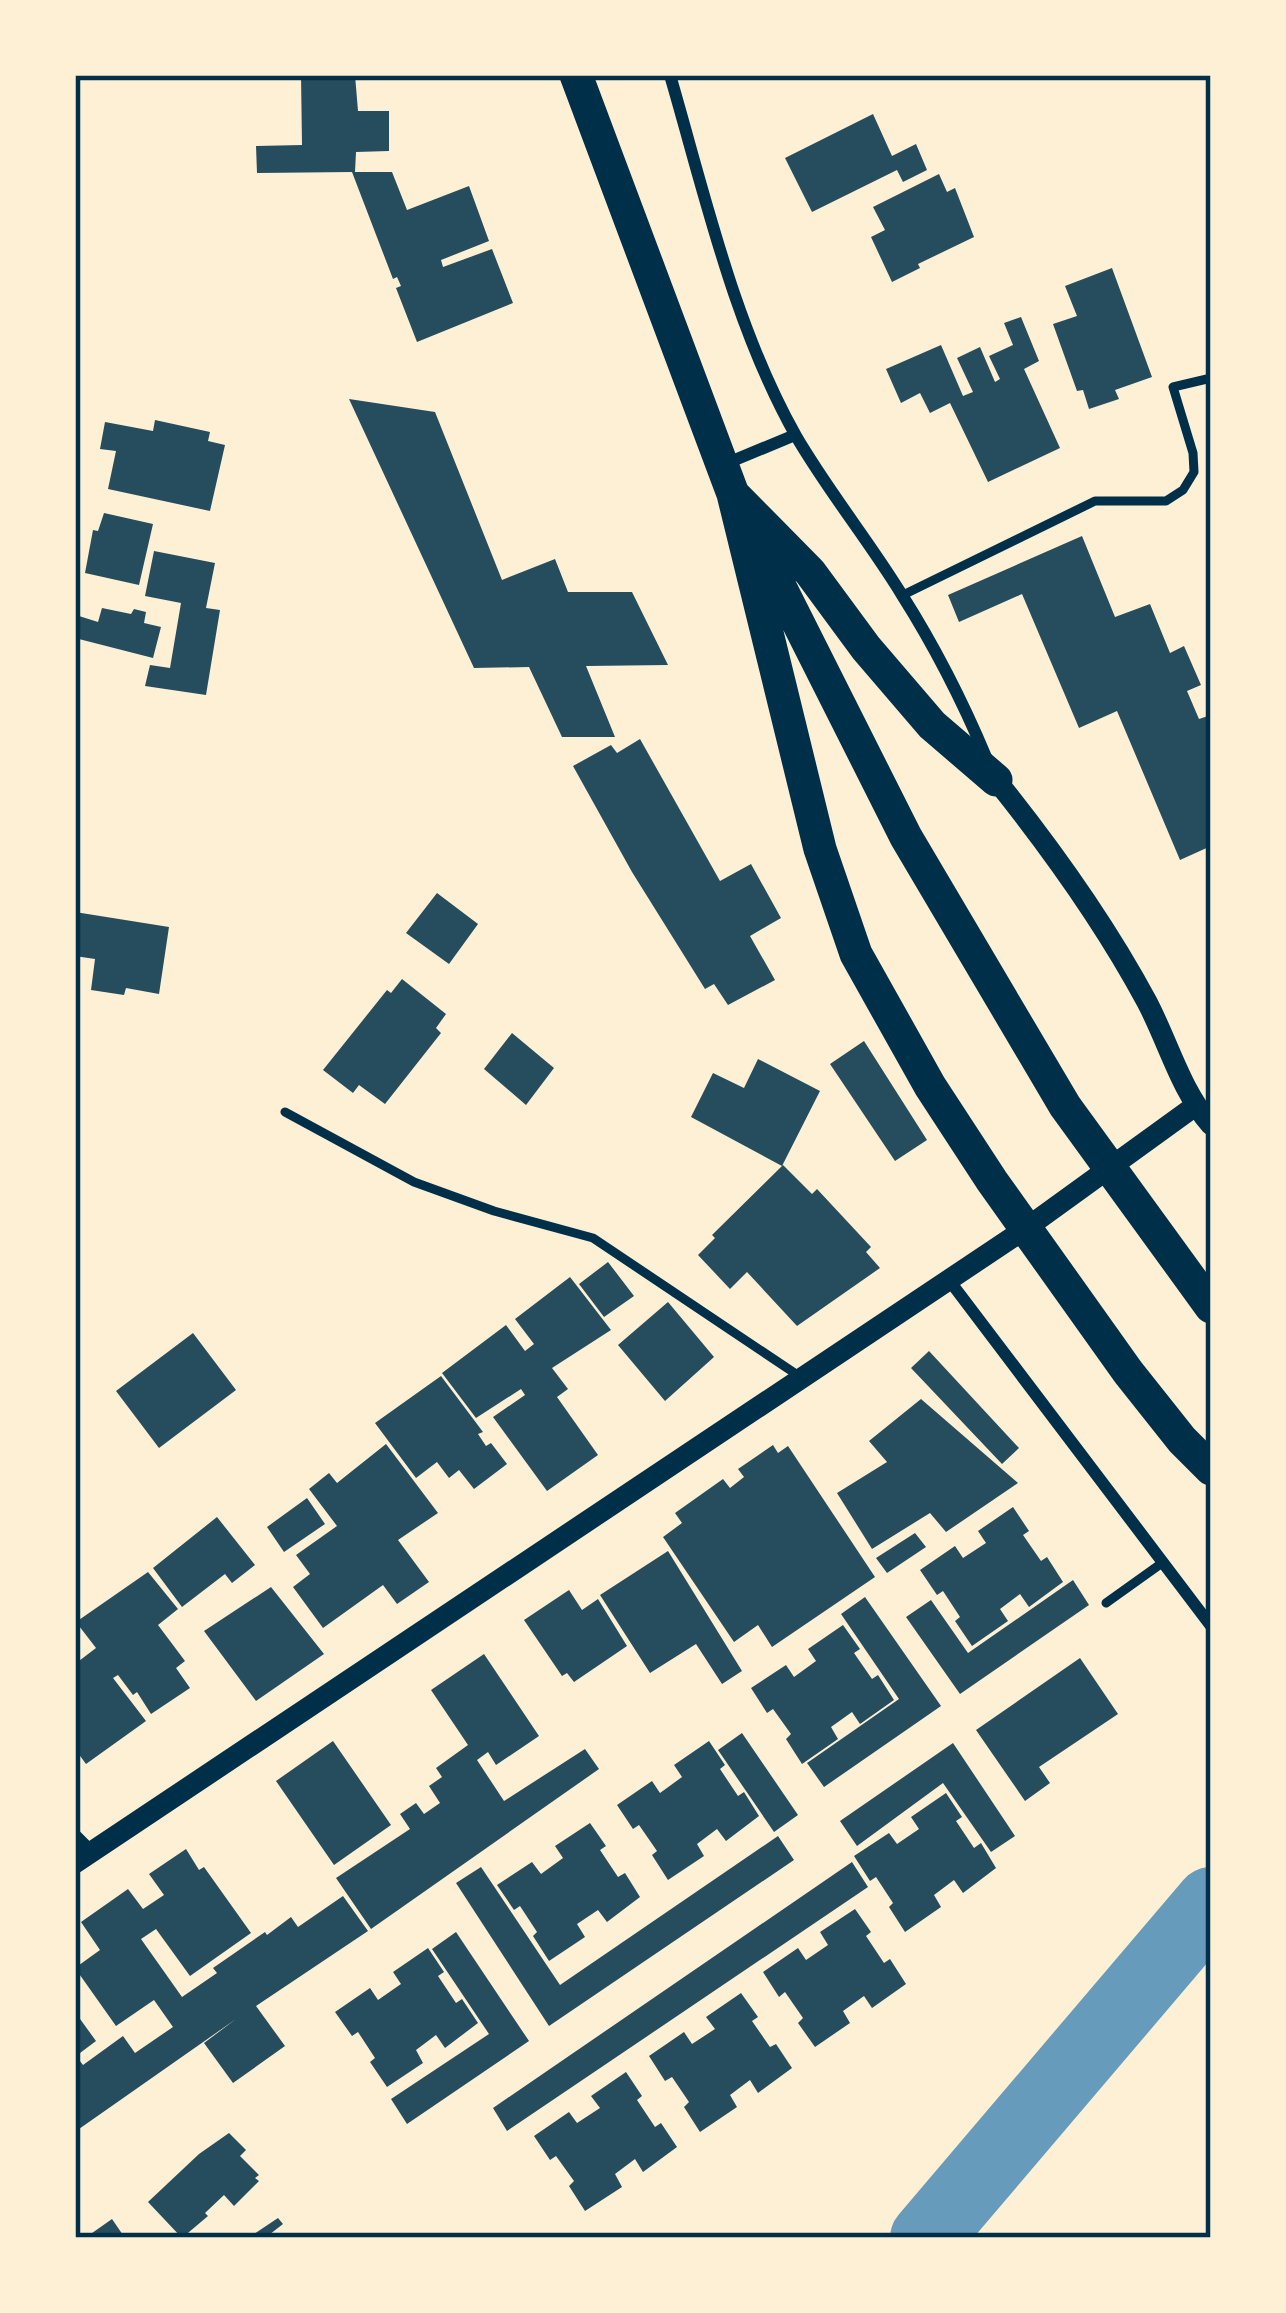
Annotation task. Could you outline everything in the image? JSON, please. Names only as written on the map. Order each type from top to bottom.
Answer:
[{"type":"highway","points":[[576,75],[728,479],[906,837],[1065,1106],[1211,1307]]},
{"type":"highway","points":[[728,479],[932,724],[996,780]]},
{"type":"highway","points":[[728,479],[820,849],[856,954],[930,1086],[1025,1229],[1128,1372],[1182,1441],[1211,1468]]},
{"type":"street","points":[[670,75],[721,250],[757,350],[796,435],[903,596],[959,694],[996,780],[1067,868],[1148,1004],[1195,1106],[1211,1125]]},
{"type":"street","points":[[728,479],[796,435]]},
{"type":"street","points":[[80,1850],[949,1280],[1195,1106]]},
{"type":"street","points":[[949,1280],[1211,1626]]},
{"type":"lane","points":[[903,596],[1095,502],[1166,501],[1183,490],[1194,472],[1193,453],[1173,387],[1207,379]]},
{"type":"lane","points":[[285,1112],[414,1182],[494,1211],[593,1238],[802,1378]]},
{"type":"lane","points":[[1106,1603],[1162,1562]]},
{"type":"building","points":[[301,75],[355,75],[358,111],[389,111],[389,151],[356,152],[355,172],[392,172],[407,210],[469,186],[489,241],[441,260],[443,267],[492,249],[513,303],[417,342],[396,288],[401,286],[397,277],[393,279],[352,172],[257,173],[256,146],[302,145]]},
{"type":"building","points":[[873,114],[892,156],[916,144],[927,170],[903,182],[897,170],[812,212],[785,158]]},
{"type":"building","points":[[939,174],[947,192],[955,188],[974,237],[892,282],[871,237],[885,230],[873,207]]},
{"type":"building","points":[[1112,268],[1152,377],[1115,390],[1119,399],[1089,409],[1083,390],[1077,391],[1053,324],[1077,316],[1065,286]]},
{"type":"building","points":[[1021,317],[1039,361],[1024,369],[1060,448],[988,482],[950,403],[930,413],[920,393],[901,403],[886,369],[941,345],[963,396],[973,392],[957,358],[980,347],[995,382],[1000,379],[989,356],[1013,345],[1004,323]]},
{"type":"building","points":[[349,399],[435,412],[502,580],[555,559],[568,592],[632,592],[668,665],[586,666],[615,737],[562,737],[529,667],[474,668]]},
{"type":"building","points":[[155,420],[210,432],[208,441],[225,445],[210,511],[108,489],[116,451],[100,449],[105,422],[153,431]]},
{"type":"building","points":[[104,513],[153,524],[139,585],[85,573],[93,530],[98,531]]},
{"type":"building","points":[[1082,536],[1115,617],[1150,604],[1170,653],[1184,646],[1201,685],[1187,691],[1199,719],[1211,715],[1211,846],[1180,860],[1117,711],[1079,728],[1022,594],[959,622],[948,595]]},
{"type":"building","points":[[154,551],[215,563],[206,608],[220,610],[206,695],[145,686],[150,665],[170,668],[181,603],[145,596]]},
{"type":"building","points":[[102,608],[146,612],[144,623],[161,627],[153,658],[75,638],[79,616],[98,622]]},
{"type":"building","points":[[640,739],[720,881],[751,864],[781,918],[750,936],[775,980],[728,1005],[714,984],[705,989],[573,766],[611,745],[617,753]]},
{"type":"building","points":[[437,893],[478,924],[449,964],[406,933]]},
{"type":"building","points":[[75,912],[169,927],[159,994],[126,988],[124,995],[91,990],[95,959],[75,956]]},
{"type":"building","points":[[402,979],[446,1014],[436,1028],[441,1033],[385,1104],[359,1085],[353,1093],[323,1070],[387,990],[391,993]]},
{"type":"building","points":[[512,1033],[554,1068],[526,1105],[484,1069]]},
{"type":"building","points":[[864,1041],[927,1140],[895,1161],[830,1064]]},
{"type":"building","points":[[758,1059],[820,1091],[782,1166],[691,1117],[713,1073],[744,1088]]},
{"type":"building","points":[[783,1165],[812,1194],[817,1189],[871,1247],[866,1252],[880,1268],[797,1326],[747,1272],[730,1289],[698,1255]]},
{"type":"building","points":[[608,1262],[634,1296],[604,1317],[579,1284]]},
{"type":"building","points":[[570,1277],[611,1330],[552,1368],[568,1389],[557,1397],[598,1455],[547,1491],[493,1417],[525,1395],[521,1389],[476,1418],[442,1373],[506,1325],[525,1351],[534,1344],[515,1319]]},
{"type":"building","points":[[668,1302],[714,1357],[665,1401],[618,1345]]},
{"type":"building","points":[[193,1333],[236,1390],[159,1448],[116,1391]]},
{"type":"building","points":[[929,1351],[1019,1448],[1002,1464],[911,1368]]},
{"type":"building","points":[[441,1376],[483,1432],[478,1434],[486,1446],[491,1443],[507,1464],[474,1489],[459,1470],[449,1478],[437,1462],[416,1478],[375,1423]]},
{"type":"building","points":[[921,1399],[1018,1483],[946,1532],[930,1513],[872,1549],[837,1493],[887,1462],[869,1441]]},
{"type":"building","points":[[386,1444],[438,1513],[398,1540],[429,1582],[397,1604],[383,1585],[323,1628],[293,1587],[310,1574],[296,1555],[337,1526],[309,1489],[329,1473],[337,1483]]},
{"type":"building","points":[[773,1445],[778,1453],[788,1446],[875,1577],[772,1647],[758,1625],[734,1642],[663,1537],[682,1523],[675,1513],[723,1479],[730,1488],[744,1477],[738,1469]]},
{"type":"building","points":[[307,1498],[325,1524],[284,1552],[267,1527]]},
{"type":"building","points":[[1013,1507],[1029,1531],[1023,1535],[1041,1561],[1047,1557],[1063,1582],[1029,1607],[1020,1594],[1000,1609],[1008,1621],[972,1646],[943,1591],[937,1595],[920,1570],[955,1546],[963,1558],[986,1543],[978,1531]]},
{"type":"building","points":[[217,1517],[255,1565],[232,1583],[225,1574],[182,1607],[153,1568]]},
{"type":"building","points":[[915,1533],[926,1547],[887,1573],[876,1558]]},
{"type":"building","points":[[668,1551],[742,1671],[722,1684],[696,1644],[650,1673],[600,1595]]},
{"type":"building","points":[[148,1572],[178,1609],[158,1625],[185,1661],[176,1668],[190,1688],[151,1714],[137,1692],[133,1695],[118,1675],[113,1678],[146,1721],[86,1764],[75,1749],[75,1664],[96,1648],[76,1622]]},
{"type":"building","points":[[1073,1580],[1089,1605],[960,1694],[906,1617],[931,1600],[968,1653]]},
{"type":"building","points":[[271,1587],[324,1654],[256,1701],[204,1631]]},
{"type":"building","points":[[569,1590],[582,1610],[598,1599],[627,1646],[574,1682],[567,1673],[562,1676],[524,1620]]},
{"type":"building","points":[[865,1597],[941,1706],[824,1787],[807,1763],[899,1699],[841,1614]]},
{"type":"building","points":[[843,1625],[860,1649],[854,1653],[872,1679],[878,1675],[894,1700],[860,1724],[852,1712],[831,1727],[838,1739],[802,1764],[786,1739],[791,1734],[773,1709],[767,1713],[751,1688],[786,1665],[794,1677],[816,1661],[808,1649]]},
{"type":"building","points":[[484,1654],[539,1736],[496,1765],[488,1752],[477,1760],[504,1801],[585,1749],[599,1769],[371,1929],[336,1878],[410,1829],[400,1814],[416,1803],[424,1814],[440,1803],[429,1786],[442,1777],[436,1768],[468,1745],[431,1690]]},
{"type":"building","points":[[1080,1658],[1118,1714],[1039,1767],[1050,1783],[1025,1801],[976,1730]]},
{"type":"building","points":[[742,1733],[798,1815],[774,1832],[718,1750]]},
{"type":"building","points":[[333,1741],[391,1825],[334,1865],[276,1781]]},
{"type":"building","points":[[709,1741],[738,1796],[744,1792],[759,1816],[726,1841],[717,1829],[697,1844],[704,1856],[668,1880],[652,1855],[657,1851],[639,1825],[633,1829],[617,1805],[652,1781],[660,1793],[682,1777],[674,1765]]},
{"type":"building","points":[[953,1743],[1015,1836],[991,1852],[943,1783],[857,1846],[840,1821]]},
{"type":"building","points":[[946,1793],[962,1817],[956,1821],[974,1848],[981,1843],[996,1868],[963,1893],[954,1880],[934,1895],[941,1907],[905,1932],[876,1877],[870,1881],[854,1856],[889,1833],[897,1844],[919,1829],[911,1817]]},
{"type":"building","points":[[590,1823],[606,1846],[600,1850],[618,1877],[625,1873],[640,1897],[607,1922],[598,1910],[577,1924],[585,1937],[549,1961],[520,1906],[514,1910],[497,1885],[532,1862],[541,1874],[563,1858],[555,1846]]},
{"type":"building","points":[[778,1836],[794,1860],[549,2026],[456,1883],[481,1867],[560,1985]]},
{"type":"building","points":[[186,1849],[251,1933],[190,1976],[156,1929],[141,1939],[182,1997],[217,1973],[213,1968],[265,1932],[291,1917],[298,1927],[343,1896],[368,1931],[256,2006],[285,2046],[233,2083],[204,2043],[236,2019],[79,2129],[75,2123],[75,2012],[96,2041],[76,2056],[83,2065],[123,2036],[135,2053],[173,2027],[154,2000],[116,2026],[75,1968],[100,1950],[81,1922],[128,1889],[143,1909],[164,1895],[149,1874]]},
{"type":"building","points":[[852,1862],[868,1887],[507,2131],[493,2108]]},
{"type":"building","points":[[855,1909],[884,1963],[890,1959],[906,1984],[872,2008],[864,1996],[843,2011],[850,2023],[815,2047],[785,1992],[779,1997],[763,1972],[798,1948],[806,1960],[828,1945],[820,1932]]},
{"type":"building","points":[[456,1932],[529,2041],[407,2124],[391,2099],[489,2034],[432,1949]]},
{"type":"building","points":[[428,1948],[444,1972],[438,1976],[456,2003],[462,1999],[478,2023],[445,2048],[436,2035],[416,2050],[423,2063],[387,2087],[358,2032],[352,2036],[335,2012],[370,1988],[378,2000],[401,1984],[393,1972]]},
{"type":"building","points":[[741,1993],[758,2017],[752,2021],[792,2068],[758,2093],[750,2080],[730,2095],[737,2107],[700,2132],[684,2107],[689,2102],[672,2077],[665,2081],[649,2056],[684,2032],[692,2044],[715,2029],[706,2017]]},
{"type":"building","points":[[626,2072],[655,2127],[661,2123],[677,2147],[643,2172],[635,2159],[615,2174],[622,2187],[585,2211],[569,2186],[574,2181],[556,2156],[550,2160],[534,2136],[569,2112],[577,2123],[600,2108],[591,2096]]},
{"type":"building","points":[[229,2133],[246,2150],[240,2156],[259,2175],[255,2178],[259,2181],[234,2206],[224,2195],[182,2238],[148,2202]]},
{"type":"building","points":[[278,2218],[283,2224],[265,2238],[248,2238]]},
{"type":"building","points":[[112,2219],[125,2238],[85,2238]]},
{"type":"waterway","points":[[926,2238],[1211,1903]]}]
